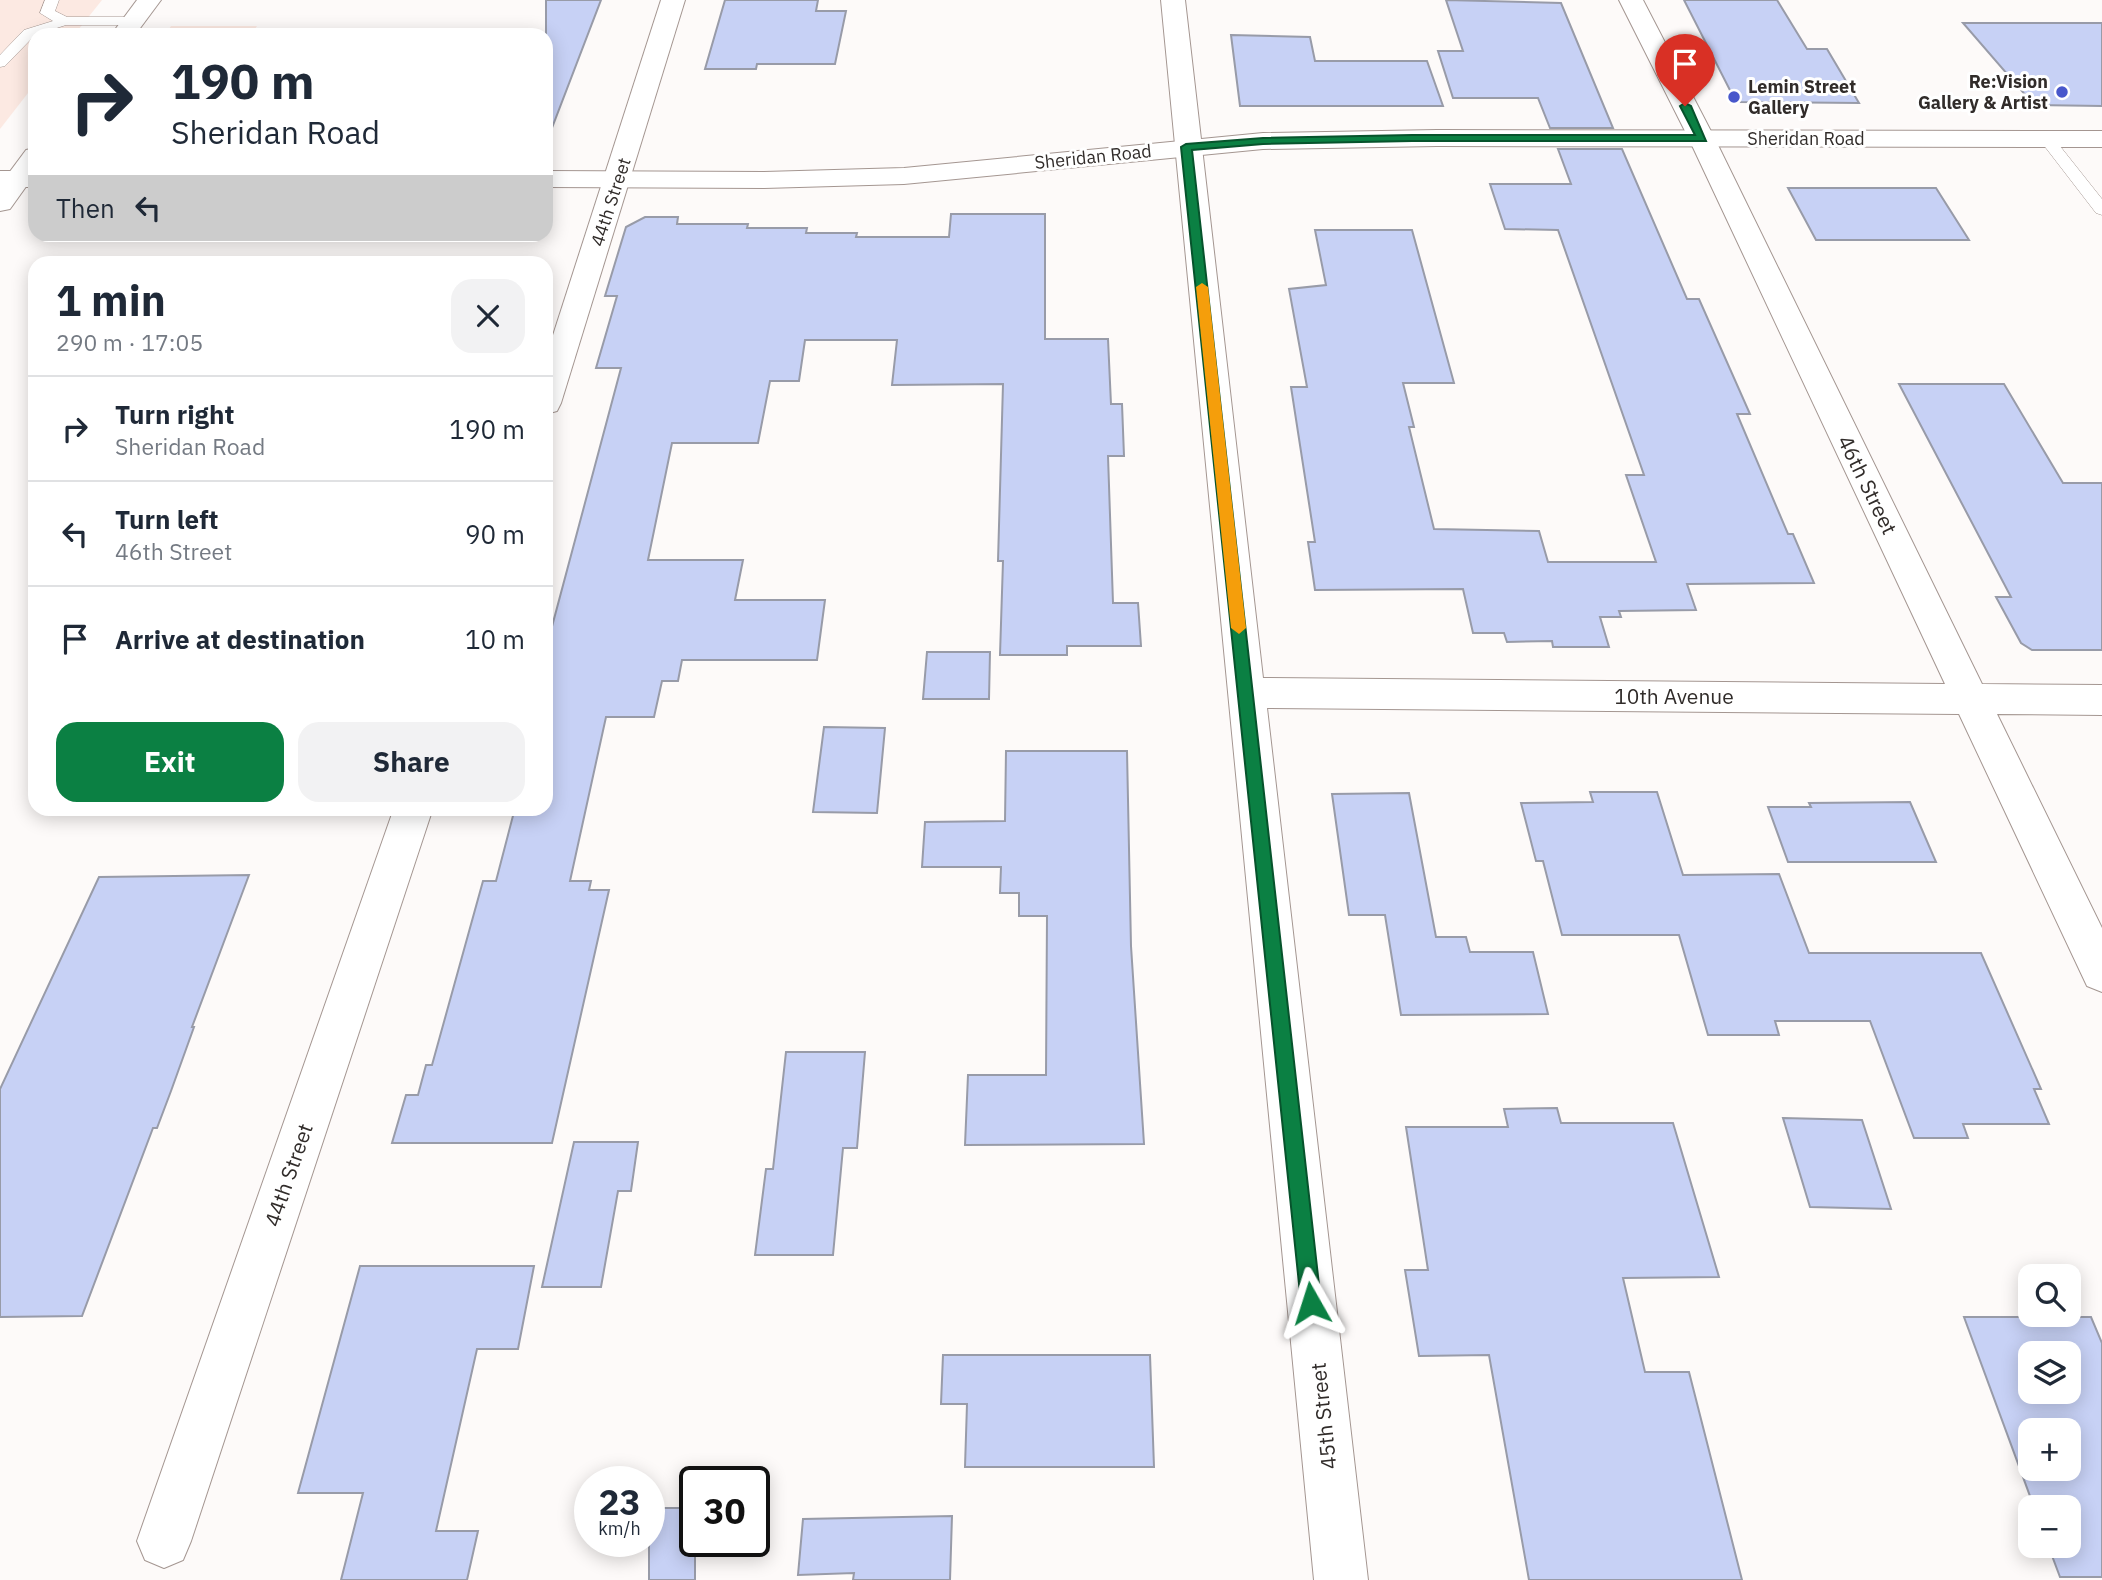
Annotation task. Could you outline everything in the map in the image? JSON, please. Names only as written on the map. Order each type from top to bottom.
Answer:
[{"type":"street","points":[[128,28],[149,0]]},
{"type":"street","name":"44th Street","points":[[553,382],[619,179],[673,0]]},
{"type":"street","name":"45th Street","points":[[1173,0],[1186,147],[1341,1580]]},
{"type":"street","name":"46th Street","points":[[1631,0],[1702,139],[2102,972]]},
{"type":"street","name":"Sheridan Road","points":[[553,179],[764,180],[904,176],[1263,141],[1410,138],[2102,139]]},
{"type":"street","points":[[0,203],[18,179]]},
{"type":"street","name":"10th Avenue","points":[[1246,693],[2102,700]]},
{"type":"street","name":"44th Street","points":[[164,1541],[411,816]]},
{"type":"lane","points":[[52,0],[47,13],[65,20],[128,28]]},
{"type":"lane","points":[[43,28],[65,20]]},
{"type":"lane","points":[[0,63],[28,34]]},
{"type":"lane","points":[[2047,139],[2102,210]]},
{"type":"shaded area","points":[[0,0],[102,0],[80,28],[28,28],[28,93],[0,129]]},
{"type":"shaded area","points":[[171,26],[257,26],[256,28],[170,28]]},
{"type":"building","points":[[546,0],[601,0],[553,125],[553,28],[546,28]]},
{"type":"building","points":[[725,0],[818,0],[816,11],[846,11],[835,64],[757,64],[756,69],[705,69]]},
{"type":"building","points":[[1446,0],[1561,3],[1613,128],[1550,128],[1538,98],[1453,98],[1438,51],[1463,51]]},
{"type":"building","points":[[1684,0],[1777,0],[1807,49],[1827,49],[1859,103],[1736,102]]},
{"type":"building","points":[[1963,23],[2102,23],[2102,106],[2034,105]]},
{"type":"building","points":[[1231,35],[1310,37],[1315,61],[1427,61],[1443,106],[1240,106]]},
{"type":"building","points":[[1558,149],[1622,149],[1687,299],[1699,299],[1750,414],[1737,414],[1788,534],[1793,534],[1814,583],[1687,584],[1696,610],[1619,611],[1621,617],[1600,617],[1609,647],[1553,647],[1552,641],[1507,642],[1504,633],[1473,633],[1463,589],[1315,590],[1308,542],[1315,542],[1291,387],[1307,387],[1289,289],[1326,285],[1315,230],[1412,230],[1454,383],[1403,383],[1414,427],[1409,427],[1434,529],[1539,531],[1548,562],[1656,562],[1626,475],[1644,475],[1558,230],[1505,229],[1490,184],[1571,184]]},
{"type":"building","points":[[1788,188],[1936,188],[1969,240],[1816,240]]},
{"type":"building","points":[[951,214],[1045,214],[1045,339],[1108,339],[1111,404],[1122,404],[1124,456],[1108,456],[1113,603],[1138,603],[1141,646],[1067,646],[1067,655],[1000,655],[1003,561],[998,561],[1003,384],[892,385],[897,340],[805,340],[799,381],[770,381],[758,443],[672,443],[648,560],[743,560],[735,600],[825,600],[817,660],[682,660],[678,681],[662,681],[654,717],[606,717],[570,881],[591,881],[589,890],[609,890],[552,1143],[392,1143],[406,1095],[418,1095],[426,1065],[432,1065],[483,881],[496,881],[513,816],[553,816],[553,623],[621,368],[596,368],[617,296],[605,296],[626,227],[645,217],[678,217],[677,224],[748,224],[747,228],[807,228],[806,233],[857,233],[856,237],[949,237]]},
{"type":"building","points":[[1899,384],[2004,384],[2063,483],[2102,483],[2102,650],[2032,650],[2021,643],[1996,597],[2011,597]]},
{"type":"building","points":[[927,652],[990,652],[989,699],[923,699]]},
{"type":"building","points":[[824,727],[885,728],[877,813],[813,812]]},
{"type":"building","points":[[1006,751],[1127,751],[1131,946],[1144,1144],[965,1145],[968,1075],[1046,1075],[1047,916],[1019,916],[1019,893],[1000,893],[1001,867],[922,867],[925,822],[1005,821]]},
{"type":"building","points":[[1590,792],[1657,792],[1683,875],[1779,874],[1809,953],[1981,953],[2041,1089],[2034,1089],[2049,1124],[1963,1124],[1968,1138],[1914,1138],[1870,1021],[1775,1021],[1779,1035],[1708,1035],[1679,935],[1562,935],[1543,861],[1536,861],[1521,803],[1593,802]]},
{"type":"building","points":[[1409,793],[1436,937],[1466,937],[1470,952],[1533,952],[1548,1014],[1401,1015],[1385,915],[1349,915],[1332,794]]},
{"type":"building","points":[[1910,802],[1936,862],[1788,862],[1768,807],[1811,807],[1809,803]]},
{"type":"building","points":[[249,875],[157,1128],[153,1128],[82,1316],[0,1317],[0,1089],[99,877]]},
{"type":"building","points":[[786,1052],[865,1052],[857,1148],[843,1148],[833,1255],[755,1255],[766,1169],[773,1169]]},
{"type":"building","points":[[1557,1108],[1561,1123],[1673,1123],[1719,1277],[1623,1278],[1645,1372],[1689,1372],[1742,1580],[1529,1580],[1489,1355],[1419,1356],[1405,1270],[1428,1270],[1406,1127],[1508,1127],[1504,1109]]},
{"type":"building","points":[[1783,1118],[1862,1120],[1891,1209],[1810,1207]]},
{"type":"building","points":[[574,1142],[638,1142],[631,1191],[618,1191],[601,1287],[542,1287]]},
{"type":"building","points":[[360,1266],[534,1266],[518,1349],[477,1349],[436,1531],[478,1531],[467,1580],[341,1580],[363,1493],[298,1493]]},
{"type":"building","points":[[1964,1317],[2018,1317],[2018,1327],[2081,1327],[2081,1317],[2091,1317],[2102,1343],[2102,1577],[2060,1577],[2053,1558],[2081,1558],[2081,1495],[2030,1495],[2024,1481],[2081,1481],[2081,1418],[2018,1418],[2018,1464]]},
{"type":"building","points":[[943,1355],[1150,1355],[1154,1467],[965,1467],[967,1404],[941,1404]]},
{"type":"building","points":[[665,1508],[679,1508],[679,1557],[695,1557],[695,1580],[649,1580],[649,1557],[665,1557]]},
{"type":"building","points":[[952,1516],[950,1580],[853,1580],[854,1573],[798,1575],[803,1519]]},
{"type":"slow traffic","points":[[1202,287],[1239,628]]},
{"type":"place","name":"Re:Vision Gallery & Artist","points":[[2062,92]]},
{"type":"place","name":"Lemin Street Gallery","points":[[1734,97]]},
{"type":"route","points":[[1311,1303],[1186,147],[1263,141],[1412,138],[1702,139],[1685,106]]}]
